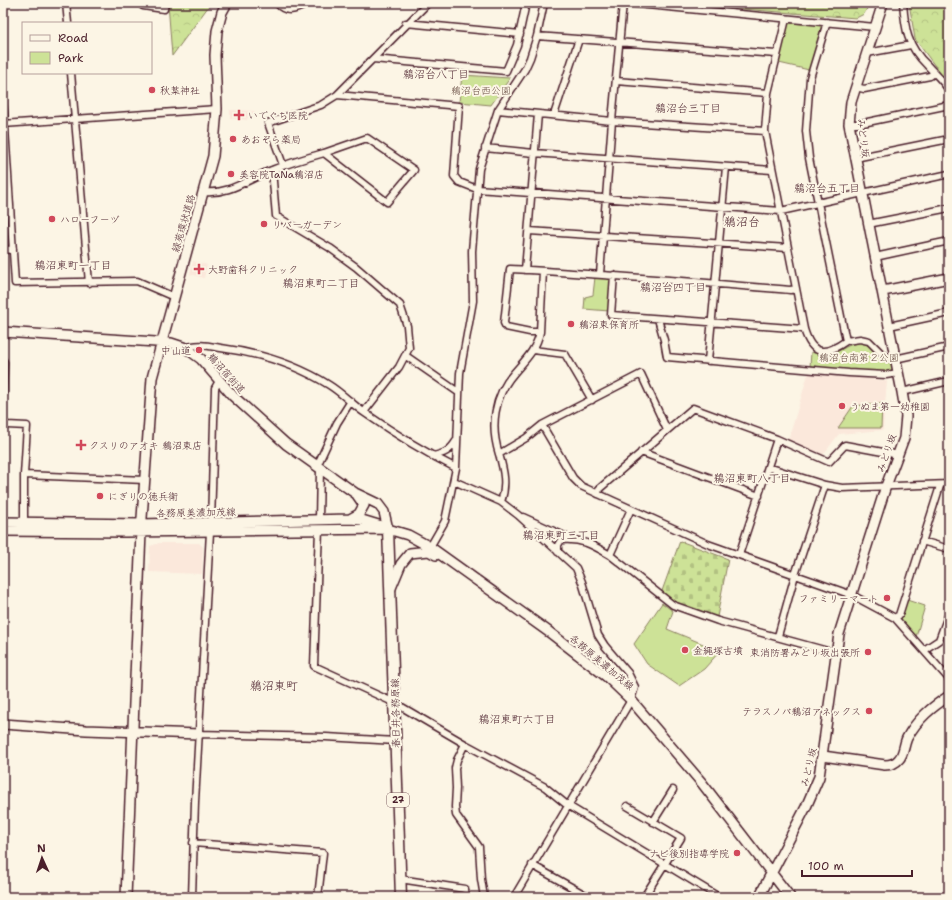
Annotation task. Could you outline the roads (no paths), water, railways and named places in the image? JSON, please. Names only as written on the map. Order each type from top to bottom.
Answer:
[{"type":"main road","name":"春日井各務原線","points":[[388,529],[401,897]]},
{"type":"street","points":[[66,3],[68,22]]},
{"type":"street","points":[[140,3],[143,6],[164,9],[165,3]]},
{"type":"street","name":"緑苑環状道路","points":[[126,897],[141,528],[152,378],[163,343],[174,297],[213,156],[218,109],[215,55],[217,31],[226,3]]},
{"type":"street","points":[[277,3],[284,10],[289,11],[309,3]]},
{"type":"street","points":[[283,165],[268,123],[322,105],[337,96],[406,23],[428,3]]},
{"type":"street","points":[[373,59],[506,71],[520,34],[526,3]]},
{"type":"street","points":[[430,547],[445,521],[456,468],[458,392],[473,301],[472,251],[479,169],[498,110],[525,69],[537,36],[544,3]]},
{"type":"street","points":[[600,274],[623,3]]},
{"type":"street","points":[[626,3],[875,27]]},
{"type":"street","name":"みどり坂","points":[[759,897],[813,793],[819,777],[823,756],[835,653],[839,634],[886,486],[899,455],[904,438],[906,416],[902,392],[883,291],[874,257],[849,124],[851,102],[883,3]]},
{"type":"street","points":[[904,3],[905,30],[911,45],[918,57],[934,73],[949,92]]},
{"type":"street","points":[[786,19],[776,54],[768,93],[765,131],[807,340],[812,348],[824,352],[835,349],[846,341],[860,339],[869,341],[885,357],[895,359],[949,347]]},
{"type":"street","points":[[826,22],[810,78],[806,131],[809,158],[846,341]]},
{"type":"street","points":[[406,23],[520,34]]},
{"type":"street","points":[[537,36],[776,54]]},
{"type":"street","points":[[554,115],[579,39]]},
{"type":"street","points":[[867,53],[911,45]]},
{"type":"street","points":[[856,87],[864,89],[930,76],[934,73]]},
{"type":"street","points":[[72,74],[89,283]]},
{"type":"street","points":[[616,81],[768,93]]},
{"type":"street","points":[[337,96],[459,106],[454,176],[459,182],[477,189],[781,211],[949,174]]},
{"type":"street","points":[[3,97],[15,283],[59,281],[89,283],[137,281],[174,297]]},
{"type":"street","points":[[849,124],[858,124],[949,104]]},
{"type":"street","points":[[4,124],[218,109]]},
{"type":"street","points":[[498,110],[612,121],[765,131]]},
{"type":"street","points":[[525,270],[538,114]]},
{"type":"street","points":[[203,192],[214,193],[230,190],[283,165],[367,138],[414,170],[387,202],[324,153]]},
{"type":"street","points":[[855,158],[949,139]]},
{"type":"street","points":[[485,148],[534,153],[772,170]]},
{"type":"street","points":[[708,361],[726,167]]},
{"type":"street","points":[[272,170],[276,216],[330,248],[356,267],[400,305],[407,326],[409,348],[406,356],[364,412]]},
{"type":"street","points":[[868,224],[949,208]]},
{"type":"street","points":[[529,231],[788,248]]},
{"type":"street","points":[[874,257],[949,241]]},
{"type":"street","points":[[3,250],[13,249]]},
{"type":"street","points":[[540,332],[530,332],[506,327],[504,323],[510,269],[614,275],[790,290],[796,289]]},
{"type":"street","points":[[501,502],[505,490],[505,479],[495,441],[496,406],[503,387],[533,350],[540,332],[543,271]]},
{"type":"street","points":[[614,275],[611,315],[804,329]]},
{"type":"street","points":[[883,291],[949,278]]},
{"type":"street","points":[[889,326],[949,313]]},
{"type":"street","points":[[658,319],[667,357],[886,375],[898,372]]},
{"type":"street","name":"鵜沼宿街道","points":[[3,332],[171,343],[186,348],[201,360],[255,418],[286,444],[355,493],[378,504],[383,510],[388,529]]},
{"type":"street","points":[[186,348],[202,345],[242,351],[275,360],[330,386],[411,445],[456,468]]},
{"type":"street","points":[[533,350],[565,354],[592,400]]},
{"type":"street","points":[[406,356],[458,392]]},
{"type":"street","points":[[3,360],[3,396]]},
{"type":"street","points":[[499,454],[542,425],[641,374],[667,430]]},
{"type":"street","points":[[192,897],[193,842],[200,734],[215,388],[219,380]]},
{"type":"street","points":[[902,392],[949,381]]},
{"type":"street","points":[[351,401],[337,423],[318,468],[319,525],[314,666],[395,703],[545,787],[567,806],[720,897]]},
{"type":"street","points":[[598,494],[599,489],[693,408],[777,438],[829,462],[845,445],[899,455]]},
{"type":"street","points":[[3,422],[7,425],[27,426],[24,475],[24,522]]},
{"type":"street","points":[[542,425],[573,478],[581,486],[708,544],[852,595],[895,618],[949,679]]},
{"type":"street","points":[[739,555],[777,438]]},
{"type":"street","points":[[432,456],[442,455],[451,450],[457,440]]},
{"type":"street","points":[[641,452],[758,496]]},
{"type":"street","points":[[768,467],[825,485],[858,488],[886,486],[940,486],[949,484]]},
{"type":"street","points":[[24,475],[145,480]]},
{"type":"street","points":[[454,481],[501,502],[518,515],[576,568],[582,582],[598,635],[605,646],[628,673],[634,687],[631,700],[514,897]]},
{"type":"street","points":[[778,636],[795,575],[825,485]]},
{"type":"street","points":[[895,618],[899,615],[940,486]]},
{"type":"street","points":[[350,519],[359,514],[364,505],[355,493]]},
{"type":"street","points":[[610,555],[631,509]]},
{"type":"street","points":[[518,515],[570,539],[588,542],[610,555],[673,605],[718,621],[778,636],[835,653]]},
{"type":"street","name":"各務原美濃加茂線","points":[[319,525],[350,519],[376,523],[388,529],[408,535],[430,547],[549,632],[607,677],[631,700],[702,783],[790,897]]},
{"type":"street","name":"各務原美濃加茂線","points":[[3,522],[141,528]]},
{"type":"street","name":"各務原美濃加茂線","points":[[3,531],[319,525],[388,529]]},
{"type":"street","points":[[540,536],[544,527]]},
{"type":"street","points":[[558,552],[558,545],[561,540],[570,539]]},
{"type":"street","points":[[922,541],[949,549]]},
{"type":"street","points":[[391,588],[401,564],[410,553],[428,551],[448,560]]},
{"type":"street","points":[[924,650],[938,640],[949,613]]},
{"type":"street","points":[[823,756],[885,765],[892,764],[900,758],[907,738],[915,724],[928,710],[949,696]]},
{"type":"street","points":[[3,724],[132,733],[326,737],[396,741]]},
{"type":"street","points":[[466,744],[454,768],[456,788],[455,807],[456,815],[479,847],[484,897]]},
{"type":"street","points":[[653,822],[673,790]]},
{"type":"street","points":[[627,806],[681,838],[644,897]]},
{"type":"street","points":[[193,842],[323,853],[318,897]]},
{"type":"street","points":[[532,865],[589,897]]},
{"type":"street","points":[[400,879],[465,889],[466,897]]},
{"type":"place","name":"秋葉神社","points":[[152,90]]},
{"type":"place","name":"いでぐち医院","points":[[239,115]]},
{"type":"place","name":"あおぞら薬局","points":[[233,139]]},
{"type":"place","name":"美容院TaNa鵜沼店","points":[[231,174]]},
{"type":"place","name":"ハローフーヅ","points":[[52,219]]},
{"type":"place","name":"リバーガーデン","points":[[264,224]]},
{"type":"place","name":"大野歯科クリニック","points":[[199,269]]},
{"type":"place","name":"鵜沼東保育所","points":[[571,324]]},
{"type":"place","name":"中山道","points":[[199,350]]},
{"type":"place","name":"うぬま第一幼稚園","points":[[842,406]]},
{"type":"place","name":"クスリのアオキ 鵜沼東店","points":[[81,445]]},
{"type":"place","name":"にぎりの徳兵衛","points":[[100,496]]},
{"type":"place","name":"ファミリーマート","points":[[887,598]]},
{"type":"place","name":"金縄塚古墳","points":[[685,650]]},
{"type":"place","name":"東消防署みどり坂出張所","points":[[868,652]]},
{"type":"place","name":"テラスノバ鵜沼アネックス","points":[[869,711]]},
{"type":"place","name":"ナビ後別指導学院","points":[[737,853]]},
{"type":"district","name":"鵜沼台八丁目","points":[[436,74]]},
{"type":"district","name":"鵜沼台三丁目","points":[[688,108]]},
{"type":"district","name":"鵜沼台五丁目","points":[[827,188]]},
{"type":"district","name":"鵜沼台","points":[[742,222]]},
{"type":"district","name":"鵜沼東町一丁目","points":[[73,265]]},
{"type":"district","name":"鵜沼東町二丁目","points":[[321,283]]},
{"type":"district","name":"鵜沼台四丁目","points":[[673,287]]},
{"type":"district","name":"鵜沼東町八丁目","points":[[752,478]]},
{"type":"district","name":"鵜沼東町三丁目","points":[[561,535]]},
{"type":"district","name":"鵜沼東町","points":[[274,686]]},
{"type":"district","name":"鵜沼東町六丁目","points":[[517,719]]},
{"type":"park label","name":"鵜沼台西公園","points":[[481,90]]},
{"type":"park label","name":"鵜沼台南第２公園","points":[[859,357]]}]
